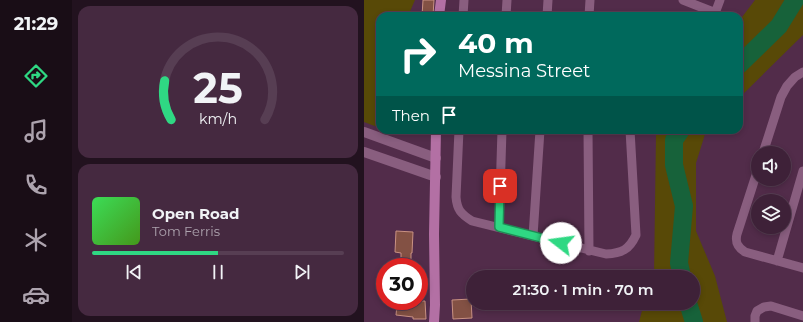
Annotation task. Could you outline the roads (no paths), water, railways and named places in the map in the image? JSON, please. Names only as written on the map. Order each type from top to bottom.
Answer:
[{"type":"main road","points":[[440,12],[442,0]]},
{"type":"main road","points":[[434,322],[436,134]]},
{"type":"street","points":[[463,12],[464,0]]},
{"type":"street","points":[[506,12],[507,0]]},
{"type":"street","points":[[547,12],[548,0]]},
{"type":"street","points":[[589,12],[590,0]]},
{"type":"street","points":[[684,0],[709,12]]},
{"type":"street","points":[[716,12],[720,0]]},
{"type":"street","points":[[765,146],[781,97],[787,86],[803,72]]},
{"type":"street","points":[[364,132],[436,158]]},
{"type":"street","points":[[459,134],[456,197],[460,212],[465,217],[472,221],[606,254],[618,254],[626,250],[636,235],[630,134]]},
{"type":"street","points":[[499,227],[502,134]]},
{"type":"street","points":[[533,236],[540,134]]},
{"type":"street","points":[[588,134],[589,251]]},
{"type":"street","points":[[364,152],[436,177]]},
{"type":"street","points":[[777,261],[803,171]]},
{"type":"street","points":[[753,186],[736,239],[737,245],[745,252],[803,268]]},
{"type":"street","points":[[755,322],[757,311],[764,307],[771,306],[803,316]]},
{"type":"waterway","points":[[743,61],[779,26],[795,0]]},
{"type":"waterway","points":[[678,134],[674,140],[674,165],[684,206],[679,263],[680,270]]},
{"type":"waterway","points":[[690,310],[694,322]]}]
